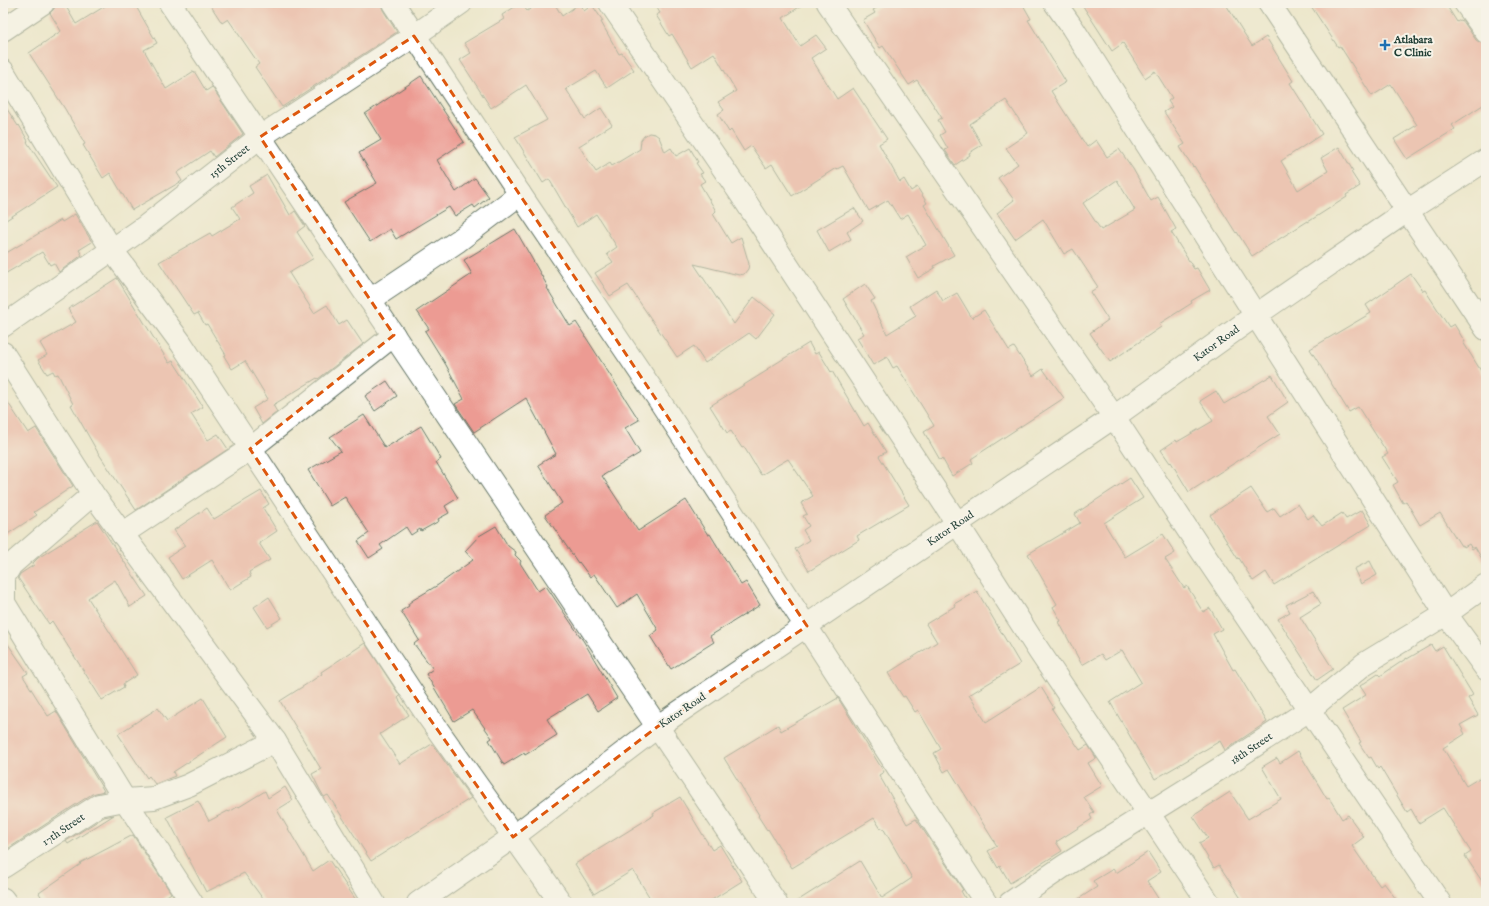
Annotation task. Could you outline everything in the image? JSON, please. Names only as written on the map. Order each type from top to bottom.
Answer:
[{"type":"street","points":[[3,30],[43,3]]},
{"type":"street","points":[[170,3],[776,903]]},
{"type":"street","points":[[393,3],[659,400],[986,903]]},
{"type":"street","name":"15th Street","points":[[3,326],[146,226],[260,136],[414,36],[461,3]]},
{"type":"street","points":[[610,3],[740,193],[957,523],[1039,651],[1148,815],[1209,903]]},
{"type":"street","points":[[828,3],[1114,417],[1203,553],[1440,903]]},
{"type":"street","points":[[1055,3],[1446,614],[1486,669]]},
{"type":"street","points":[[1269,3],[1486,329]]},
{"type":"street","points":[[1465,3],[1486,32]]},
{"type":"street","points":[[3,71],[112,250],[181,343],[421,705],[561,903]]},
{"type":"street","name":"Kator Road","points":[[418,903],[513,837],[657,727],[1114,417],[1256,315],[1407,210],[1486,160]]},
{"type":"street","points":[[370,300],[458,241],[520,194]]},
{"type":"street","points":[[122,534],[250,449],[394,335]]},
{"type":"street","points":[[3,353],[93,494],[275,741],[374,903]]},
{"type":"street","points":[[93,494],[11,565],[4,577],[3,602],[192,903]]},
{"type":"street","name":"18th Street","points":[[1010,903],[1064,866],[1148,815],[1309,710],[1364,664],[1446,614],[1486,585]]},
{"type":"street","name":"17th Street","points":[[3,867],[99,805],[126,800],[154,798],[189,785],[275,741]]},
{"type":"street","points":[[3,899],[6,903]]},
{"type":"highlighted area","points":[[414,36],[807,626],[657,727],[513,837],[425,712],[250,449],[394,335],[260,137]]},
{"type":"building","points":[[55,3],[64,3],[76,24],[110,3],[134,3],[157,43],[144,50],[166,89],[194,71],[206,91],[212,87],[243,134],[214,157],[210,151],[177,173],[182,181],[132,210],[110,173],[103,178],[83,145],[85,144],[65,109],[29,53],[61,31],[50,13],[54,9]]},
{"type":"building","points":[[209,3],[381,3],[383,10],[397,32],[282,107],[255,67],[259,64],[228,19],[222,23]]},
{"type":"building","points":[[521,3],[527,11],[539,3],[554,3],[562,16],[579,4],[584,11],[592,5],[603,21],[601,22],[619,54],[622,53],[634,70],[607,88],[596,71],[566,89],[585,119],[601,108],[612,125],[579,146],[596,172],[610,163],[612,166],[640,149],[641,140],[649,133],[655,134],[659,137],[665,152],[671,148],[676,156],[690,148],[698,162],[696,163],[703,173],[700,174],[705,181],[700,184],[716,211],[713,214],[731,243],[741,237],[749,264],[748,269],[744,274],[739,275],[694,264],[734,324],[754,297],[775,314],[756,339],[749,333],[705,363],[694,346],[677,357],[628,285],[610,296],[595,273],[613,262],[607,254],[617,247],[596,214],[577,227],[549,179],[543,183],[515,137],[547,120],[526,85],[491,108],[460,60],[471,53],[464,43],[504,19],[502,15]]},
{"type":"building","points":[[654,3],[805,3],[783,18],[800,46],[816,35],[826,48],[811,58],[837,99],[853,88],[887,139],[879,144],[900,182],[904,179],[911,191],[917,187],[927,203],[924,205],[954,255],[934,266],[935,268],[918,278],[906,257],[926,245],[908,214],[900,219],[888,200],[869,211],[843,166],[837,169],[836,168],[792,196],[772,164],[766,168],[751,146],[744,151],[731,130],[729,132],[718,114],[724,110],[718,102],[736,91],[714,53],[692,67],[672,34],[669,36],[656,15],[660,13]]},
{"type":"building","points":[[885,3],[1022,3],[1031,19],[1028,20],[1066,82],[1051,91],[1087,147],[1096,140],[1107,157],[1119,149],[1133,169],[1151,201],[1158,197],[1176,229],[1171,232],[1194,269],[1197,268],[1210,290],[1191,301],[1192,303],[1159,324],[1161,327],[1110,362],[1090,333],[1108,320],[1090,292],[1098,287],[1073,249],[1064,254],[1043,219],[1015,239],[997,213],[1014,200],[998,178],[1018,164],[1006,148],[1028,133],[1006,100],[970,124],[982,145],[969,153],[970,155],[955,165],[945,150],[948,149],[940,135],[945,132],[938,120],[942,118],[917,80],[909,85],[883,46],[880,48],[863,20],[875,13],[873,10]],"holes":[[[1117,180],[1135,210],[1101,230],[1083,203]]]},
{"type":"building","points":[[1081,3],[1225,3],[1252,46],[1266,37],[1293,81],[1290,83],[1322,134],[1281,161],[1298,190],[1328,171],[1321,158],[1339,147],[1353,171],[1351,172],[1360,186],[1346,195],[1347,197],[1252,256],[1194,166],[1193,167],[1180,147],[1185,144],[1164,112],[1172,107],[1168,101],[1172,98],[1155,71],[1145,78],[1123,43],[1112,51]]},
{"type":"building","points":[[1309,3],[1445,3],[1457,22],[1460,20],[1463,21],[1476,40],[1486,44],[1486,103],[1452,125],[1455,129],[1407,159],[1394,139],[1417,125],[1391,84],[1372,96],[1340,46],[1338,47]]},
{"type":"building","points":[[421,76],[464,142],[437,160],[456,192],[475,178],[489,197],[475,208],[473,205],[455,216],[449,207],[396,239],[390,229],[370,242],[344,202],[377,183],[359,153],[381,140],[365,114]]},
{"type":"building","points":[[3,103],[18,126],[19,125],[28,141],[27,142],[57,187],[3,222]]},
{"type":"building","points":[[267,175],[290,215],[295,211],[305,226],[297,232],[314,258],[289,273],[314,313],[327,305],[339,325],[347,320],[363,344],[318,379],[317,378],[273,405],[277,412],[262,424],[253,408],[268,399],[245,361],[232,369],[224,356],[226,355],[207,324],[205,325],[198,313],[194,315],[159,262],[210,233],[212,236],[240,219],[232,207],[253,193],[249,186]]},
{"type":"building","points":[[854,208],[863,221],[847,232],[851,239],[829,252],[817,230]]},
{"type":"building","points":[[75,214],[92,242],[79,250],[82,255],[59,272],[54,263],[50,265],[42,252],[3,275],[3,255],[61,220],[62,222]]},
{"type":"building","points":[[515,229],[548,287],[547,288],[570,326],[576,322],[639,420],[625,428],[640,453],[602,476],[638,531],[686,500],[708,535],[710,534],[741,585],[746,582],[760,605],[710,636],[714,642],[671,669],[650,636],[658,630],[637,594],[617,608],[594,574],[590,577],[579,562],[578,563],[545,515],[562,503],[538,465],[556,454],[526,398],[474,432],[455,404],[464,399],[446,365],[425,331],[429,329],[417,311],[472,274],[464,260]]},
{"type":"building","points":[[1411,274],[1423,291],[1425,290],[1449,327],[1454,324],[1465,342],[1463,342],[1486,379],[1486,566],[1475,547],[1472,549],[1469,544],[1464,547],[1463,545],[1461,546],[1440,513],[1420,525],[1406,501],[1403,503],[1393,485],[1398,482],[1382,457],[1388,454],[1358,407],[1349,412],[1310,349],[1371,313],[1366,305]]},
{"type":"building","points":[[117,278],[169,363],[173,361],[203,407],[191,414],[208,440],[218,434],[228,449],[136,510],[97,451],[71,405],[73,404],[58,374],[55,375],[53,371],[47,374],[38,360],[47,355],[40,343],[76,322],[68,309]]},
{"type":"building","points":[[865,284],[875,299],[871,301],[887,334],[916,316],[910,306],[936,289],[943,301],[957,293],[972,318],[984,310],[1009,350],[1014,347],[1033,376],[1043,369],[1064,398],[971,459],[973,463],[952,476],[942,458],[940,460],[924,432],[934,426],[933,424],[897,366],[893,368],[887,357],[873,365],[857,338],[864,334],[843,299]]},
{"type":"building","points":[[809,343],[815,354],[819,352],[831,372],[832,371],[864,426],[868,423],[886,452],[879,456],[909,505],[857,536],[859,540],[809,571],[795,549],[809,540],[803,530],[809,526],[803,516],[807,514],[801,503],[813,496],[788,459],[761,475],[744,447],[742,448],[731,431],[727,433],[710,406]]},
{"type":"building","points":[[1272,375],[1288,402],[1268,416],[1280,434],[1189,492],[1171,462],[1170,463],[1161,450],[1176,440],[1177,442],[1213,421],[1200,401],[1216,391],[1224,404]]},
{"type":"building","points":[[387,381],[397,396],[375,411],[365,396]]},
{"type":"building","points":[[3,395],[28,433],[36,428],[73,486],[34,512],[37,515],[3,537]]},
{"type":"building","points":[[364,415],[385,448],[421,426],[441,459],[436,462],[458,498],[445,506],[449,513],[438,519],[439,521],[421,531],[420,529],[411,535],[406,527],[380,545],[383,549],[369,558],[358,541],[369,533],[345,497],[330,506],[308,470],[341,451],[330,437]]},
{"type":"building","points":[[1130,478],[1143,498],[1104,523],[1125,557],[1163,534],[1175,553],[1165,559],[1184,588],[1187,586],[1203,612],[1210,608],[1222,629],[1213,634],[1233,670],[1235,669],[1267,722],[1225,750],[1220,741],[1155,779],[1110,702],[1141,682],[1122,650],[1105,660],[1101,654],[1082,665],[1059,622],[1061,621],[1053,607],[1057,604],[1028,554],[1080,523],[1075,514]]},
{"type":"building","points":[[1251,488],[1267,512],[1274,508],[1280,516],[1298,504],[1308,519],[1313,515],[1322,526],[1342,513],[1346,519],[1362,510],[1371,525],[1274,585],[1266,572],[1253,581],[1210,515]]},
{"type":"building","points":[[261,491],[269,504],[263,508],[277,531],[259,543],[270,560],[249,572],[251,577],[230,590],[212,560],[182,579],[168,557],[185,546],[174,530],[207,508],[214,519]]},
{"type":"building","points":[[97,521],[147,596],[130,607],[115,580],[88,598],[137,675],[123,684],[124,687],[102,700],[52,621],[49,624],[18,578],[20,574],[34,565],[33,563],[38,558]]},
{"type":"building","points":[[496,526],[508,546],[516,552],[515,555],[521,561],[520,563],[538,591],[546,586],[584,642],[617,698],[598,711],[587,694],[547,719],[557,735],[525,755],[524,753],[504,765],[489,740],[492,738],[472,710],[454,721],[426,674],[433,669],[414,644],[419,640],[401,611],[409,606],[408,604],[413,600],[438,585],[473,560],[465,551],[479,536]]},
{"type":"building","points":[[1370,561],[1377,575],[1361,584],[1354,569]]},
{"type":"building","points":[[977,591],[1020,664],[969,695],[986,722],[1041,687],[1054,708],[1052,709],[1080,750],[1088,745],[1095,756],[1096,758],[1088,763],[1102,786],[1084,797],[1094,812],[1090,815],[1092,819],[1056,842],[1062,851],[1010,883],[1000,866],[998,868],[988,851],[997,846],[949,769],[944,772],[934,753],[941,749],[918,710],[915,712],[905,696],[903,697],[888,673],[937,642],[926,624],[955,606],[954,604]]},
{"type":"building","points":[[1313,591],[1321,604],[1300,617],[1333,669],[1317,680],[1278,619],[1290,612],[1286,605]]},
{"type":"building","points":[[269,597],[282,618],[267,627],[254,607]]},
{"type":"building","points":[[3,637],[28,673],[23,676],[48,716],[56,711],[104,791],[92,794],[3,852]]},
{"type":"building","points":[[365,643],[400,696],[398,698],[409,715],[380,734],[400,764],[432,744],[471,798],[371,861],[328,795],[324,797],[320,790],[312,774],[321,769],[280,701],[322,674],[321,672]]},
{"type":"building","points":[[1431,645],[1435,651],[1443,646],[1473,695],[1468,698],[1478,715],[1460,725],[1465,734],[1443,748],[1466,786],[1486,774],[1486,887],[1465,856],[1471,852],[1443,808],[1419,823],[1411,809],[1407,812],[1380,767],[1378,769],[1371,757],[1369,758],[1359,743],[1361,742],[1342,710],[1366,695],[1360,686],[1378,674],[1380,676],[1407,658]]},
{"type":"building","points":[[203,698],[227,737],[173,772],[175,776],[155,784],[149,776],[147,778],[118,734],[158,708],[167,721]]},
{"type":"building","points":[[838,698],[884,772],[879,775],[907,824],[916,819],[963,890],[961,891],[968,903],[794,903],[860,861],[882,898],[912,878],[883,828],[881,829],[874,818],[792,868],[768,829],[767,830],[758,816],[759,815],[724,758],[778,725],[781,731]]},
{"type":"building","points":[[1298,751],[1327,799],[1329,798],[1342,819],[1348,815],[1364,837],[1352,846],[1380,886],[1384,883],[1399,903],[1244,903],[1219,865],[1214,868],[1199,843],[1208,838],[1193,816],[1230,792],[1248,819],[1281,799],[1262,767],[1277,758],[1280,763]]},
{"type":"building","points":[[285,787],[293,800],[277,810],[313,871],[329,860],[358,903],[266,903],[244,873],[206,892],[167,817],[198,801],[209,821],[239,807],[265,791],[268,798]]},
{"type":"building","points":[[680,797],[712,850],[720,845],[742,881],[707,903],[653,903],[633,870],[594,894],[575,864]]},
{"type":"building","points":[[114,815],[68,844],[66,841],[104,817]]},
{"type":"building","points":[[133,835],[171,893],[158,903],[45,903],[39,893],[81,864],[80,863]]},
{"type":"building","points":[[1148,852],[1161,872],[1147,881],[1161,903],[1072,903],[1097,887],[1093,881],[1113,869],[1116,873]]},
{"type":"place","name":"Atlabara C Clinic","points":[[1385,45]]}]
